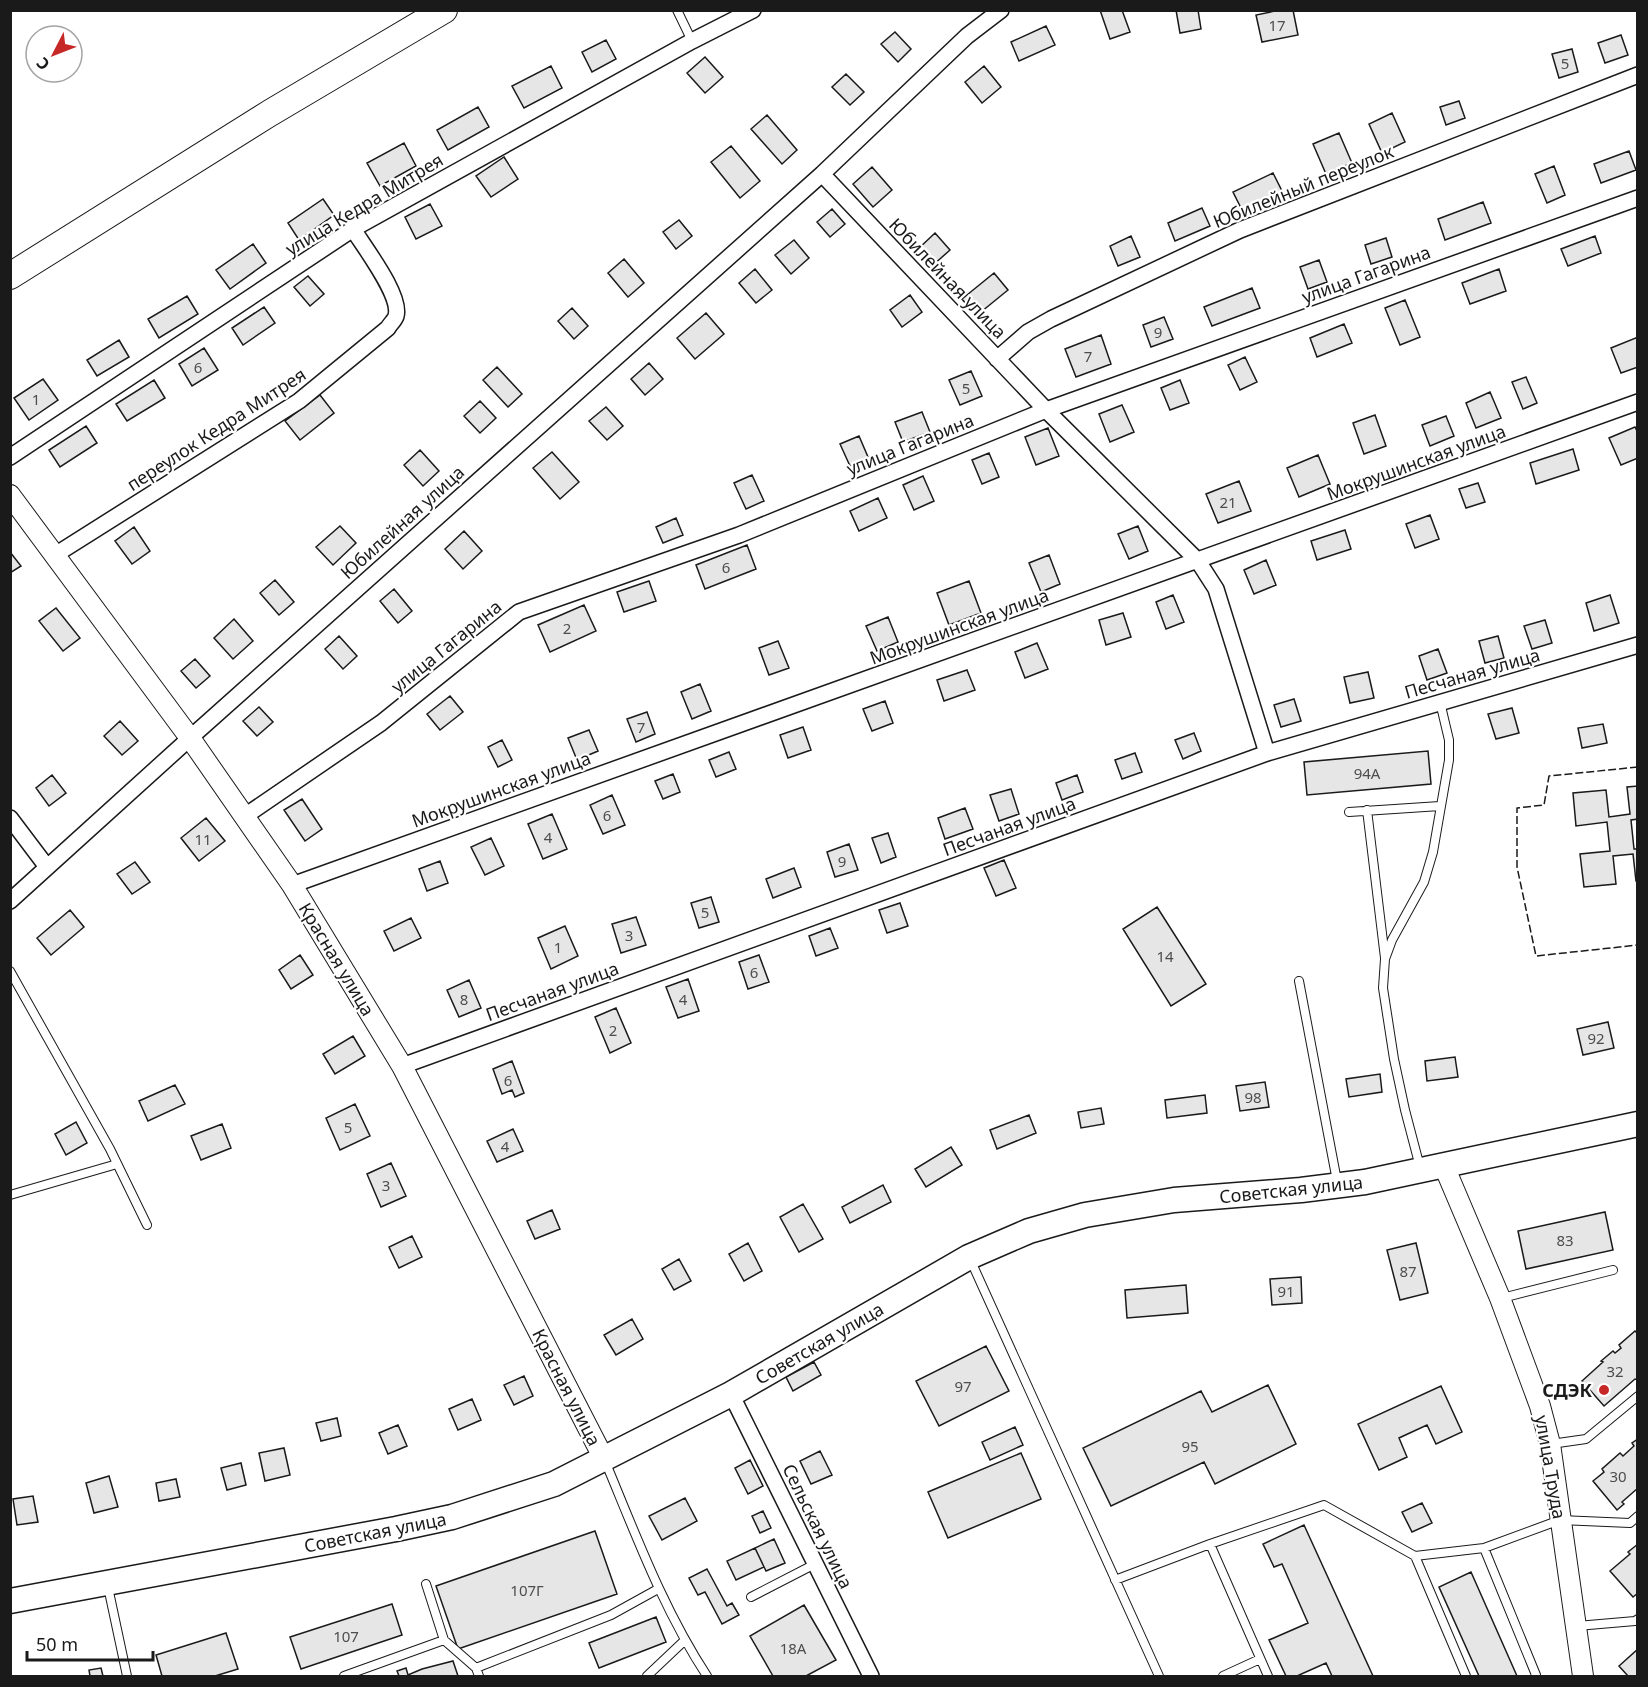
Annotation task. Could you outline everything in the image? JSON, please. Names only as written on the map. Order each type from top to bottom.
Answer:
[{"type":"highway","points":[[10,276],[270,113],[444,10]]},
{"type":"main road","name":"Советская улица","points":[[10,1601],[452,1517],[554,1484],[730,1394],[969,1257],[1029,1231],[1085,1215],[1173,1200],[1338,1185],[1433,1168],[1638,1124]]},
{"type":"street","name":"улица Кедра Митрея","points":[[10,457],[353,230],[692,41],[753,10]]},
{"type":"street","name":"Юбилейная улица","points":[[10,901],[822,174],[968,36],[1000,10]]},
{"type":"street","name":"Юбилейный переулок","points":[[997,359],[1028,332],[1051,319],[1240,230],[1638,75]]},
{"type":"street","name":"Юбилейная улица","points":[[822,174],[1046,410],[1198,561],[1216,589],[1268,753]]},
{"type":"street","name":"улица Гагарина","points":[[245,816],[381,723],[519,612],[739,535],[1046,410],[1638,198]]},
{"type":"street","name":"переулок Кедра Митрея","points":[[55,555],[299,401],[388,328],[396,316],[395,301],[353,230]]},
{"type":"street","name":"Мокрушинская улица","points":[[292,885],[1638,402]]},
{"type":"street","name":"Красная улица","points":[[10,495],[190,738],[292,885],[402,1066],[604,1459]]},
{"type":"street","name":"Песчаная улица","points":[[402,1066],[1268,753],[1638,645]]},
{"type":"street","points":[[10,818],[47,867]]},
{"type":"street","name":"улица Труда","points":[[1433,1168],[1500,1298],[1540,1406],[1550,1444],[1583,1677]]},
{"type":"street","name":"Сельская улица","points":[[730,1394],[871,1677]]},
{"type":"lane","points":[[677,10],[692,41]]},
{"type":"lane","points":[[1385,959],[1392,940],[1424,882],[1433,852],[1449,760],[1449,740],[1440,702]]},
{"type":"lane","points":[[1349,812],[1440,806]]},
{"type":"lane","points":[[1367,810],[1385,959],[1383,988],[1394,1059],[1405,1110],[1433,1168]]},
{"type":"lane","points":[[10,971],[117,1164],[147,1225]]},
{"type":"lane","points":[[1299,981],[1338,1185]]},
{"type":"lane","points":[[10,1195],[117,1164]]},
{"type":"lane","points":[[969,1257],[1159,1677]]},
{"type":"lane","points":[[1500,1298],[1612,1270]]},
{"type":"lane","points":[[1550,1444],[1586,1439],[1638,1396]]},
{"type":"lane","points":[[604,1459],[658,1589],[684,1641],[707,1677]]},
{"type":"lane","points":[[1114,1580],[1324,1505],[1415,1556],[1484,1548],[1560,1520],[1630,1522],[1638,1516]]},
{"type":"lane","points":[[1210,1544],[1268,1677]]},
{"type":"lane","points":[[1484,1548],[1535,1677]]},
{"type":"lane","points":[[1415,1556],[1466,1677]]},
{"type":"lane","points":[[751,1597],[815,1564]]},
{"type":"lane","points":[[107,1583],[127,1677]]},
{"type":"lane","points":[[426,1584],[444,1640],[477,1672],[611,1615],[658,1589]]},
{"type":"lane","points":[[1575,1626],[1638,1619]]},
{"type":"lane","points":[[344,1677],[444,1640]]},
{"type":"lane","points":[[647,1677],[684,1641]]},
{"type":"lane","points":[[1223,1677],[1260,1659]]},
{"type":"building","points":[[1100,10],[1122,10],[1130,32],[1110,39]]},
{"type":"building","points":[[1176,10],[1198,10],[1201,29],[1180,33]]},
{"type":"building","points":[[1293,10],[1298,35],[1262,42],[1256,15]]},
{"type":"building","points":[[1046,26],[1055,45],[1019,61],[1011,42]]},
{"type":"building","points":[[895,32],[911,49],[898,62],[881,44]]},
{"type":"building","points":[[1621,35],[1628,55],[1605,63],[1598,43]]},
{"type":"building","points":[[606,40],[616,59],[592,72],[582,52]]},
{"type":"building","points":[[1572,49],[1578,72],[1559,78],[1552,54]]},
{"type":"building","points":[[705,57],[723,77],[705,93],[687,73]]},
{"type":"building","points":[[551,66],[562,88],[524,108],[512,86]]},
{"type":"building","points":[[984,66],[1001,87],[982,103],[965,82]]},
{"type":"building","points":[[846,74],[864,92],[850,105],[832,87]]},
{"type":"building","points":[[1459,101],[1465,118],[1446,125],[1440,107]]},
{"type":"building","points":[[478,107],[489,127],[448,150],[437,130]]},
{"type":"building","points":[[1392,113],[1405,142],[1382,153],[1369,124]]},
{"type":"building","points":[[767,115],[797,150],[782,164],[751,129]]},
{"type":"building","points":[[1339,133],[1352,163],[1326,174],[1313,144]]},
{"type":"building","points":[[404,143],[416,166],[380,186],[367,163]]},
{"type":"building","points":[[731,146],[760,181],[740,198],[711,162]]},
{"type":"building","points":[[1629,151],[1636,170],[1601,183],[1594,164]]},
{"type":"building","points":[[504,157],[518,179],[491,197],[476,176]]},
{"type":"building","points":[[1554,166],[1565,195],[1547,203],[1535,174]]},
{"type":"building","points":[[872,167],[892,190],[873,207],[853,184]]},
{"type":"building","points":[[1273,173],[1282,191],[1242,210],[1233,192]]},
{"type":"building","points":[[323,199],[334,215],[299,240],[288,223]]},
{"type":"building","points":[[1483,202],[1491,223],[1445,240],[1438,219]]},
{"type":"building","points":[[430,204],[442,226],[416,239],[405,217]]},
{"type":"building","points":[[1202,208],[1210,226],[1175,241],[1168,223]]},
{"type":"building","points":[[832,209],[845,224],[830,237],[817,222]]},
{"type":"building","points":[[679,220],[692,236],[676,249],[663,232]]},
{"type":"building","points":[[935,233],[950,250],[932,266],[917,250]]},
{"type":"building","points":[[1131,236],[1140,257],[1118,266],[1110,246]]},
{"type":"building","points":[[1595,236],[1601,253],[1568,266],[1561,249]]},
{"type":"building","points":[[1386,238],[1392,257],[1371,264],[1365,245]]},
{"type":"building","points":[[794,240],[809,258],[791,274],[775,255]]},
{"type":"building","points":[[253,244],[266,263],[230,289],[216,270]]},
{"type":"building","points":[[624,259],[644,283],[628,297],[608,273]]},
{"type":"building","points":[[1319,260],[1327,282],[1308,289],[1300,267]]},
{"type":"building","points":[[755,269],[772,290],[756,303],[739,283]]},
{"type":"building","points":[[1499,269],[1506,291],[1470,304],[1462,283]]},
{"type":"building","points":[[994,273],[1008,290],[976,316],[962,299]]},
{"type":"building","points":[[308,276],[324,294],[310,306],[294,287]]},
{"type":"building","points":[[1252,288],[1260,308],[1212,326],[1204,307]]},
{"type":"building","points":[[910,295],[922,312],[902,327],[890,310]]},
{"type":"building","points":[[187,296],[198,314],[159,338],[148,319]]},
{"type":"building","points":[[1405,300],[1420,337],[1400,345],[1385,308]]},
{"type":"building","points":[[264,307],[275,323],[243,345],[232,328]]},
{"type":"building","points":[[572,308],[588,326],[574,339],[558,321]]},
{"type":"building","points":[[706,313],[724,334],[695,359],[677,338]]},
{"type":"building","points":[[1164,317],[1173,339],[1151,347],[1143,325]]},
{"type":"building","points":[[1344,324],[1352,343],[1317,357],[1310,338]]},
{"type":"building","points":[[1101,335],[1111,364],[1076,377],[1065,349]]},
{"type":"building","points":[[1638,337],[1638,367],[1621,373],[1611,348]]},
{"type":"building","points":[[119,340],[129,357],[97,376],[87,360]]},
{"type":"building","points":[[204,348],[218,370],[192,386],[179,364]]},
{"type":"building","points":[[1245,357],[1257,382],[1240,390],[1228,365]]},
{"type":"building","points":[[649,363],[663,379],[645,395],[631,379]]},
{"type":"building","points":[[497,367],[522,394],[508,407],[483,380]]},
{"type":"building","points":[[971,371],[982,396],[960,405],[949,380]]},
{"type":"building","points":[[1526,377],[1537,403],[1523,409],[1512,382]]},
{"type":"building","points":[[43,379],[58,400],[29,420],[14,398]]},
{"type":"building","points":[[154,380],[165,398],[127,421],[116,404]]},
{"type":"building","points":[[1180,380],[1189,403],[1170,410],[1161,388]]},
{"type":"building","points":[[1490,392],[1501,418],[1476,428],[1466,403]]},
{"type":"building","points":[[320,395],[334,413],[300,440],[285,421]]},
{"type":"building","points":[[480,401],[496,418],[480,433],[464,416]]},
{"type":"building","points":[[1122,405],[1134,432],[1110,442],[1099,414]]},
{"type":"building","points":[[606,407],[623,426],[607,440],[589,421]]},
{"type":"building","points":[[922,412],[930,432],[903,442],[895,422]]},
{"type":"building","points":[[1375,415],[1386,446],[1364,454],[1353,423]]},
{"type":"building","points":[[1446,416],[1454,436],[1430,446],[1422,425]]},
{"type":"building","points":[[86,426],[97,443],[60,467],[49,450]]},
{"type":"building","points":[[1635,427],[1638,433],[1638,458],[1621,465],[1609,438]]},
{"type":"building","points":[[1048,428],[1059,456],[1036,465],[1025,437]]},
{"type":"building","points":[[859,436],[868,457],[850,466],[840,444]]},
{"type":"building","points":[[1573,449],[1579,470],[1536,484],[1530,463]]},
{"type":"building","points":[[420,450],[439,471],[423,486],[404,465]]},
{"type":"building","points":[[552,452],[579,482],[560,499],[533,468]]},
{"type":"building","points":[[989,453],[999,477],[982,484],[972,460]]},
{"type":"building","points":[[1318,455],[1330,484],[1299,497],[1287,468]]},
{"type":"building","points":[[752,475],[764,501],[746,509],[734,483]]},
{"type":"building","points":[[923,476],[934,501],[914,510],[903,485]]},
{"type":"building","points":[[1239,481],[1251,511],[1218,523],[1206,494]]},
{"type":"building","points":[[1478,483],[1485,502],[1466,508],[1459,489]]},
{"type":"building","points":[[878,498],[887,518],[859,531],[850,511]]},
{"type":"building","points":[[1430,515],[1439,539],[1415,548],[1406,524]]},
{"type":"building","points":[[676,518],[683,535],[663,543],[656,527]]},
{"type":"building","points":[[340,526],[356,543],[333,565],[316,547]]},
{"type":"building","points":[[1138,526],[1148,551],[1129,559],[1118,534]]},
{"type":"building","points":[[134,527],[150,551],[132,564],[115,541]]},
{"type":"building","points":[[1345,530],[1351,549],[1317,560],[1311,541]]},
{"type":"building","points":[[464,531],[482,551],[463,569],[445,549]]},
{"type":"building","points":[[747,545],[756,569],[705,589],[696,565]]},
{"type":"building","points":[[10,552],[21,566],[10,573]]},
{"type":"building","points":[[1049,555],[1060,584],[1041,592],[1029,563]]},
{"type":"building","points":[[1266,560],[1276,585],[1254,594],[1244,570]]},
{"type":"building","points":[[275,580],[294,602],[279,615],[260,593]]},
{"type":"building","points":[[649,581],[656,601],[624,612],[617,592]]},
{"type":"building","points":[[969,581],[981,613],[949,625],[937,593]]},
{"type":"building","points":[[394,589],[412,611],[398,623],[380,601]]},
{"type":"building","points":[[1173,595],[1184,622],[1166,629],[1156,602]]},
{"type":"building","points":[[1610,595],[1619,623],[1594,631],[1586,603]]},
{"type":"building","points":[[584,605],[596,631],[550,652],[538,625]]},
{"type":"building","points":[[56,608],[80,638],[63,651],[39,621]]},
{"type":"building","points":[[1123,613],[1131,637],[1106,645],[1099,620]]},
{"type":"building","points":[[888,617],[898,642],[877,651],[866,626]]},
{"type":"building","points":[[234,619],[253,641],[233,659],[214,638]]},
{"type":"building","points":[[1545,620],[1552,643],[1532,649],[1524,626]]},
{"type":"building","points":[[339,636],[357,656],[343,669],[325,649]]},
{"type":"building","points":[[1498,636],[1504,658],[1485,663],[1479,641]]},
{"type":"building","points":[[778,641],[789,668],[769,675],[759,648]]},
{"type":"building","points":[[1037,643],[1048,669],[1025,678],[1015,652]]},
{"type":"building","points":[[1438,649],[1447,673],[1427,680],[1419,656]]},
{"type":"building","points":[[195,659],[210,676],[196,688],[181,671]]},
{"type":"building","points":[[967,670],[975,690],[944,701],[937,680]]},
{"type":"building","points":[[1368,672],[1374,698],[1350,703],[1344,677]]},
{"type":"building","points":[[700,684],[711,711],[692,719],[681,692]]},
{"type":"building","points":[[450,696],[463,712],[440,730],[427,714]]},
{"type":"building","points":[[1294,699],[1301,721],[1281,727],[1274,705]]},
{"type":"building","points":[[885,701],[893,723],[872,731],[863,709]]},
{"type":"building","points":[[259,707],[273,722],[257,736],[243,721]]},
{"type":"building","points":[[1512,708],[1519,733],[1496,739],[1488,714]]},
{"type":"building","points":[[647,712],[655,734],[636,742],[627,719]]},
{"type":"building","points":[[120,721],[138,741],[122,755],[104,736]]},
{"type":"building","points":[[1603,724],[1607,743],[1582,748],[1578,728]]},
{"type":"building","points":[[803,727],[811,750],[788,758],[780,735]]},
{"type":"building","points":[[589,730],[598,751],[577,760],[568,738]]},
{"type":"building","points":[[1194,733],[1201,751],[1183,759],[1175,740]]},
{"type":"building","points":[[502,740],[512,760],[498,767],[488,747]]},
{"type":"building","points":[[1428,751],[1431,784],[1307,795],[1304,762]]},
{"type":"building","points":[[729,752],[736,769],[716,777],[709,760]]},
{"type":"building","points":[[1135,753],[1142,772],[1122,779],[1115,760]]},
{"type":"building","points":[[673,774],[680,792],[663,799],[655,781]]},
{"type":"building","points":[[52,775],[66,793],[49,806],[36,788]]},
{"type":"building","points":[[1077,775],[1083,792],[1062,800],[1056,783]]},
{"type":"building","points":[[1638,786],[1638,819],[1631,820],[1634,849],[1638,849],[1638,881],[1636,881],[1633,854],[1613,856],[1616,884],[1584,887],[1580,854],[1610,851],[1607,822],[1576,826],[1573,793],[1606,790],[1609,817],[1630,814],[1627,787]]},
{"type":"building","points":[[1011,789],[1019,814],[999,821],[990,795]]},
{"type":"building","points":[[612,795],[625,825],[603,834],[590,805]]},
{"type":"building","points":[[302,799],[322,829],[305,841],[284,810]]},
{"type":"building","points":[[965,808],[973,829],[945,839],[938,818]]},
{"type":"building","points":[[552,814],[567,849],[543,859],[528,824]]},
{"type":"building","points":[[206,818],[225,841],[199,861],[181,838]]},
{"type":"building","points":[[888,833],[896,857],[881,863],[872,838]]},
{"type":"building","points":[[491,838],[504,866],[485,875],[471,847]]},
{"type":"building","points":[[849,844],[858,870],[835,877],[827,852]]},
{"type":"building","points":[[1004,860],[1016,888],[996,896],[984,868]]},
{"type":"building","points":[[440,861],[448,883],[427,891],[419,869]]},
{"type":"building","points":[[135,862],[150,882],[132,894],[117,874]]},
{"type":"building","points":[[794,868],[801,887],[773,898],[766,879]]},
{"type":"building","points":[[711,897],[719,922],[699,928],[691,903]]},
{"type":"building","points":[[900,903],[908,926],[887,933],[879,910]]},
{"type":"building","points":[[1157,907],[1206,984],[1171,1006],[1123,929]]},
{"type":"building","points":[[70,910],[84,927],[51,955],[37,938]]},
{"type":"building","points":[[636,917],[646,945],[621,953],[612,924]]},
{"type":"building","points":[[411,918],[421,938],[394,951],[384,931]]},
{"type":"building","points":[[565,926],[578,956],[551,969],[538,938]]},
{"type":"building","points":[[830,928],[838,948],[816,956],[809,936]]},
{"type":"building","points":[[300,955],[313,975],[291,989],[279,970]]},
{"type":"building","points":[[759,955],[769,982],[748,989],[739,962]]},
{"type":"building","points":[[688,979],[699,1011],[678,1018],[666,987]]},
{"type":"building","points":[[469,980],[481,1008],[459,1017],[447,990]]},
{"type":"building","points":[[616,1008],[631,1043],[610,1053],[595,1017]]},
{"type":"building","points":[[1608,1022],[1614,1048],[1583,1055],[1577,1029]]},
{"type":"building","points":[[353,1036],[365,1056],[335,1074],[323,1054]]},
{"type":"building","points":[[1455,1057],[1458,1077],[1427,1081],[1425,1061]]},
{"type":"building","points":[[512,1061],[524,1093],[515,1097],[512,1090],[502,1094],[493,1069]]},
{"type":"building","points":[[1380,1074],[1382,1092],[1349,1097],[1346,1079]]},
{"type":"building","points":[[1265,1082],[1269,1107],[1240,1111],[1236,1086]]},
{"type":"building","points":[[175,1085],[185,1104],[148,1121],[139,1101]]},
{"type":"building","points":[[1205,1095],[1207,1113],[1167,1118],[1165,1100]]},
{"type":"building","points":[[355,1104],[370,1136],[340,1150],[326,1118]]},
{"type":"building","points":[[1101,1108],[1104,1124],[1081,1128],[1078,1112]]},
{"type":"building","points":[[1029,1115],[1036,1133],[997,1149],[990,1130]]},
{"type":"building","points":[[76,1122],[87,1143],[66,1155],[55,1134]]},
{"type":"building","points":[[222,1124],[231,1148],[201,1160],[191,1136]]},
{"type":"building","points":[[513,1129],[523,1151],[497,1162],[487,1141]]},
{"type":"building","points":[[951,1147],[962,1165],[926,1187],[915,1169]]},
{"type":"building","points":[[391,1163],[406,1196],[381,1207],[367,1174]]},
{"type":"building","points":[[883,1185],[891,1202],[850,1223],[842,1207]]},
{"type":"building","points":[[803,1204],[823,1239],[799,1252],[780,1217]]},
{"type":"building","points":[[552,1210],[560,1229],[535,1239],[527,1221]]},
{"type":"building","points":[[1605,1212],[1613,1250],[1526,1269],[1518,1231]]},
{"type":"building","points":[[412,1236],[422,1257],[399,1268],[389,1247]]},
{"type":"building","points":[[748,1243],[762,1271],[744,1281],[729,1254]]},
{"type":"building","points":[[1416,1243],[1428,1293],[1400,1300],[1387,1250]]},
{"type":"building","points":[[679,1259],[691,1281],[674,1290],[662,1269]]},
{"type":"building","points":[[1301,1277],[1302,1303],[1272,1305],[1270,1279]]},
{"type":"building","points":[[1186,1285],[1188,1313],[1127,1318],[1125,1290]]},
{"type":"building","points":[[632,1319],[643,1339],[616,1355],[604,1335]]},
{"type":"building","points":[[1635,1331],[1638,1334],[1638,1380],[1635,1379],[1604,1406],[1582,1381],[1603,1362],[1601,1361],[1613,1351],[1615,1353],[1621,1348],[1619,1345]]},
{"type":"building","points":[[986,1346],[1009,1391],[939,1426],[916,1381]]},
{"type":"building","points":[[814,1362],[821,1375],[793,1391],[786,1377]]},
{"type":"building","points":[[524,1376],[533,1396],[514,1405],[504,1385]]},
{"type":"building","points":[[1268,1385],[1296,1444],[1215,1484],[1204,1462],[1111,1506],[1083,1448],[1201,1391],[1212,1412]]},
{"type":"building","points":[[1441,1386],[1462,1432],[1436,1444],[1427,1425],[1399,1438],[1407,1457],[1379,1470],[1358,1424]]},
{"type":"building","points":[[472,1399],[481,1420],[458,1430],[449,1409]]},
{"type":"building","points":[[337,1418],[341,1436],[321,1441],[316,1423]]},
{"type":"building","points":[[398,1425],[407,1446],[388,1454],[379,1433]]},
{"type":"building","points":[[1015,1427],[1023,1445],[990,1460],[982,1442]]},
{"type":"building","points":[[1638,1439],[1638,1488],[1622,1502],[1624,1504],[1617,1510],[1593,1481],[1604,1472],[1602,1469],[1620,1453],[1623,1456],[1634,1446],[1632,1443]]},
{"type":"building","points":[[284,1448],[290,1475],[265,1481],[259,1453]]},
{"type":"building","points":[[820,1451],[832,1475],[811,1484],[800,1461]]},
{"type":"building","points":[[1021,1453],[1041,1499],[948,1538],[928,1492]]},
{"type":"building","points":[[750,1460],[763,1486],[748,1494],[735,1468]]},
{"type":"building","points":[[241,1463],[246,1485],[227,1490],[221,1468]]},
{"type":"building","points":[[109,1476],[118,1507],[94,1513],[86,1483]]},
{"type":"building","points":[[176,1479],[180,1497],[159,1501],[156,1483]]},
{"type":"building","points":[[33,1496],[38,1522],[17,1525],[13,1499]]},
{"type":"building","points":[[685,1498],[697,1521],[662,1540],[649,1516]]},
{"type":"building","points":[[1422,1503],[1432,1523],[1412,1532],[1402,1512]]},
{"type":"building","points":[[763,1511],[771,1528],[760,1533],[752,1516]]},
{"type":"building","points":[[1304,1525],[1373,1676],[1332,1676],[1326,1663],[1297,1676],[1286,1676],[1269,1640],[1308,1623],[1282,1564],[1274,1567],[1263,1544]]},
{"type":"building","points":[[595,1531],[617,1594],[458,1649],[436,1586]]},
{"type":"building","points":[[774,1539],[785,1563],[766,1571],[755,1548]]},
{"type":"building","points":[[1638,1544],[1638,1593],[1633,1597],[1610,1571]]},
{"type":"building","points":[[755,1548],[764,1567],[736,1580],[727,1561]]},
{"type":"building","points":[[707,1569],[727,1606],[732,1603],[739,1615],[722,1624],[705,1592],[698,1595],[689,1578]]},
{"type":"building","points":[[1471,1572],[1517,1676],[1479,1676],[1439,1587]]},
{"type":"building","points":[[392,1604],[402,1635],[301,1669],[290,1637]]},
{"type":"building","points":[[804,1605],[836,1660],[806,1676],[773,1676],[750,1636]]},
{"type":"building","points":[[656,1617],[666,1642],[599,1668],[589,1643]]},
{"type":"building","points":[[226,1633],[238,1669],[215,1676],[162,1676],[156,1655]]},
{"type":"building","points":[[1638,1649],[1638,1676],[1628,1676],[1619,1666]]},
{"type":"building","points":[[453,1661],[458,1676],[399,1676],[397,1671],[406,1668],[408,1675]]},
{"type":"building","points":[[101,1668],[103,1676],[90,1676],[89,1670]]},
{"type":"fence","points":[[1638,767],[1549,776],[1544,805],[1517,808],[1517,867],[1536,956],[1638,945]]},
{"type":"place","name":"СДЭК","points":[[1604,1390]]}]
